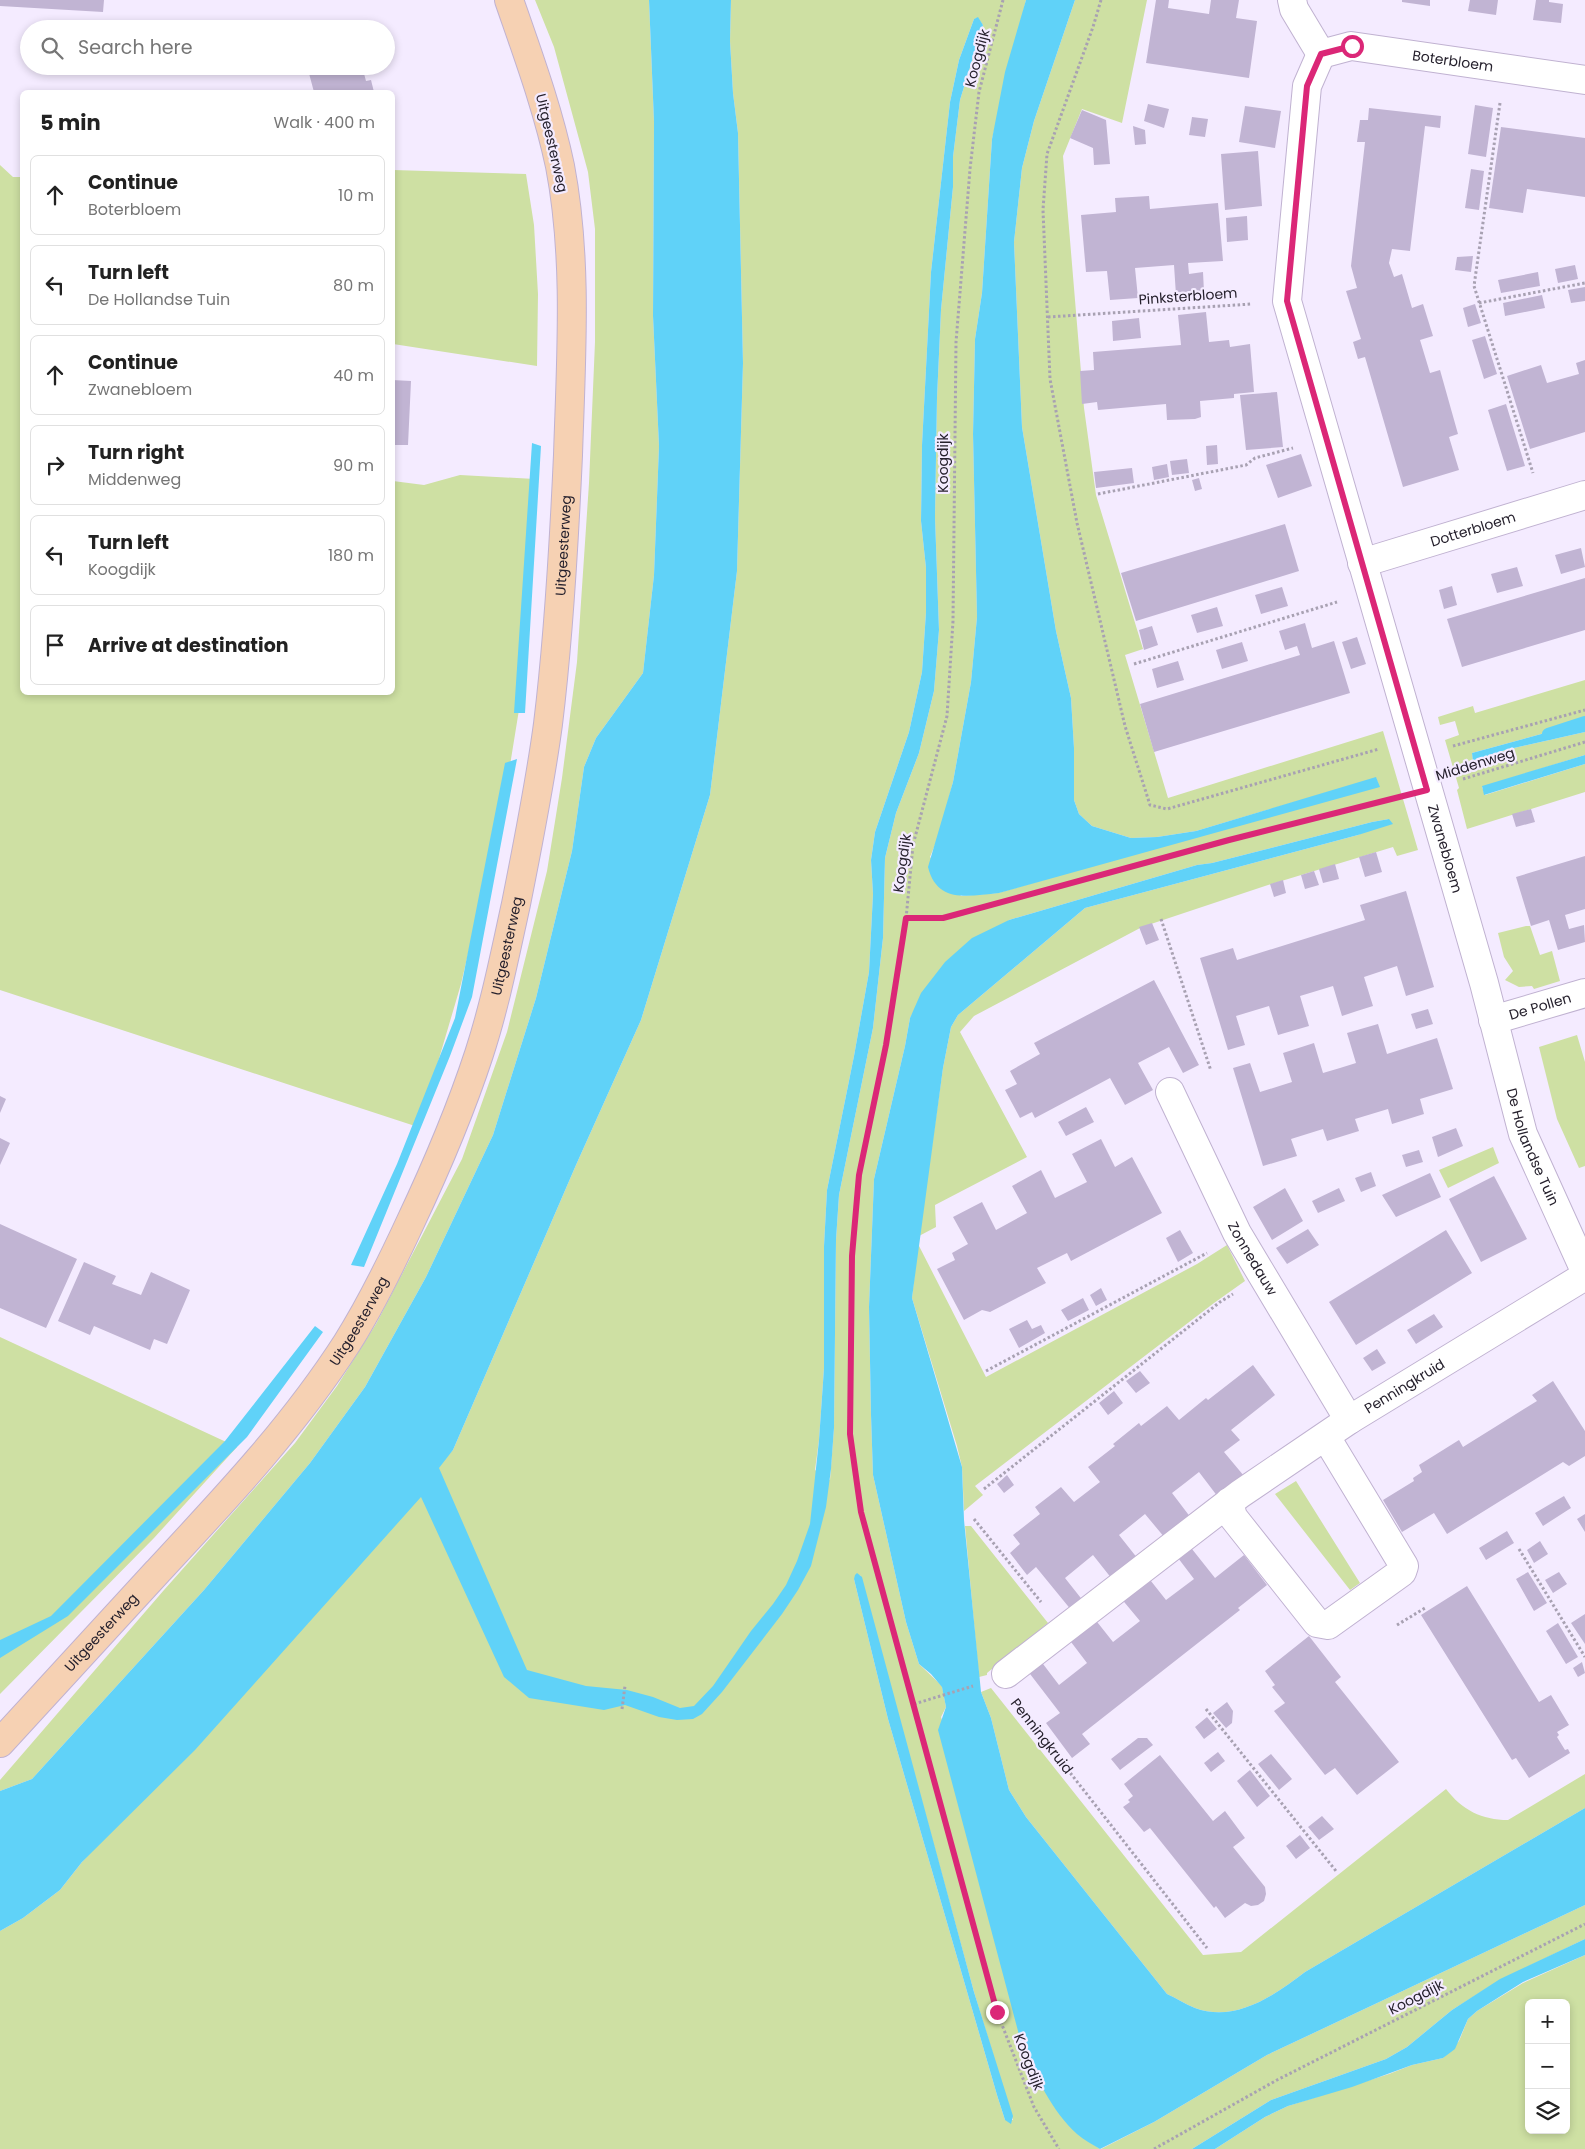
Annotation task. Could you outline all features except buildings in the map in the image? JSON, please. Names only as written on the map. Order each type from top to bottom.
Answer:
[{"type":"street","name":"Uitgeesterweg","points":[[0,1743],[210,1516],[275,1442],[308,1400],[349,1341],[396,1252],[432,1177],[480,1051],[501,973],[534,814],[546,739],[565,526],[571,366],[568,230],[560,168],[547,112],[509,0]]},
{"type":"street","points":[[1292,0],[1294,9],[1321,54],[1307,86],[1287,301],[1362,563]]},
{"type":"street","name":"Boterbloem","points":[[1321,54],[1352,46],[1585,80]]},
{"type":"street","name":"Dotterbloem","points":[[1362,563],[1585,495]]},
{"type":"street","name":"Zwanebloem","points":[[1362,563],[1493,1020]]},
{"type":"street","name":"De Pollen","points":[[1493,1020],[1585,993]]},
{"type":"street","name":"De Hollandse Tuin","points":[[1493,1020],[1524,1134],[1585,1271]]},
{"type":"street","name":"Zonnedauw","points":[[1170,1092],[1236,1233],[1349,1420]]},
{"type":"street","name":"Penningkruid","points":[[1006,1674],[1229,1502],[1349,1420],[1585,1276]]},
{"type":"street","points":[[1229,1502],[1233,1517],[1317,1623],[1328,1625],[1402,1572],[1404,1566],[1326,1437]]},
{"type":"path","name":"Koogdijk","points":[[1003,0],[979,92],[970,169],[956,342],[953,621],[947,716],[913,845],[906,918],[886,1045],[859,1175],[852,1256],[850,1434],[861,1512],[997,2012],[1034,2107],[1059,2149]]},
{"type":"path","points":[[1100,0],[1093,27],[1047,154],[1043,210],[1050,379],[1077,524],[1125,726],[1150,805],[1167,809],[1412,740]]},
{"type":"path","points":[[1507,68],[1498,109],[1474,286],[1543,508]]},
{"type":"path","points":[[1479,303],[1585,283]]},
{"type":"path","name":"Pinksterbloem","points":[[1048,317],[1287,301]]},
{"type":"path","points":[[1098,494],[1246,465],[1255,458],[1282,452],[1326,436]]},
{"type":"path","points":[[1134,664],[1370,592]]},
{"type":"path","points":[[1448,748],[1585,710]]},
{"type":"path","name":"Middenweg","points":[[906,918],[943,918],[1219,843],[1427,790],[1585,742]]},
{"type":"path","points":[[1161,919],[1211,1071]]},
{"type":"path","points":[[986,1371],[1194,1260],[1236,1233]]},
{"type":"path","points":[[984,1489],[1220,1302],[1262,1277]]},
{"type":"path","points":[[974,1520],[1063,1629]]},
{"type":"path","points":[[1519,1549],[1585,1657]]},
{"type":"path","points":[[1397,1625],[1425,1608]]},
{"type":"path","name":"Penningkruid","points":[[1006,1674],[1003,1687],[1207,1948]]},
{"type":"path","points":[[914,1704],[979,1684]]},
{"type":"path","points":[[622,1709],[625,1686]]},
{"type":"path","points":[[1206,1709],[1336,1871]]},
{"type":"path","name":"Koogdijk","points":[[1154,2149],[1277,2080],[1585,1924]]},
{"type":"green space","points":[[535,0],[649,0],[654,122],[653,316],[659,446],[654,575],[643,673],[596,738],[584,767],[572,851],[536,998],[493,1135],[426,1277],[365,1387],[310,1463],[204,1590],[32,1779],[0,1791],[0,1780],[164,1590],[295,1443],[337,1386],[376,1324],[462,1159],[507,1032],[547,871],[562,778],[577,662],[589,483],[595,342],[595,229],[588,172],[554,47]]},
{"type":"green space","points":[[731,0],[1026,0],[992,139],[982,293],[975,339],[973,434],[977,617],[971,682],[953,782],[939,835],[930,857],[961,896],[998,893],[1378,783],[1376,778],[1196,831],[1157,837],[1131,838],[1092,826],[1079,814],[1074,800],[1074,748],[1071,698],[1056,631],[1022,427],[1014,242],[1022,168],[1034,121],[1075,0],[1147,0],[1122,123],[1082,109],[1063,156],[1084,408],[1096,495],[1143,649],[1125,655],[1168,798],[1383,731],[1418,850],[1397,856],[1393,847],[1265,886],[1142,927],[974,1016],[960,1032],[1027,1157],[935,1205],[936,1227],[919,1236],[943,1068],[951,1027],[958,1015],[1085,908],[1358,835],[1389,819],[1212,863],[1197,865],[1009,920],[916,1007],[910,1018],[874,1179],[869,1307],[873,1475],[906,1622],[919,1664],[942,1686],[946,1707],[941,1717],[1078,2134],[1100,2149],[0,2149],[0,1931],[23,1918],[60,1890],[82,1862],[453,1450],[641,1020],[710,795],[737,571],[743,363],[738,133],[733,93],[730,41]],"holes":[[[978,18],[983,25],[960,100],[953,157],[953,187],[941,310],[935,517],[939,630],[934,691],[919,753],[896,813],[885,858],[883,938],[873,1028],[839,1195],[836,1240],[834,1428],[830,1480],[815,1470],[824,1368],[824,1246],[827,1190],[869,972],[873,894],[871,860],[875,832],[909,732],[922,672],[926,612],[926,568],[921,521],[922,445],[931,272],[950,102],[959,60],[974,19]],[[860,1575],[974,1992],[1013,2120],[1005,2120],[997,2095],[888,1719],[854,1579]]]},
{"type":"green space","points":[[0,165],[13,177],[20,177],[20,695],[395,695],[395,481],[424,485],[460,475],[535,479],[523,685],[506,790],[461,984],[438,1062],[415,1126],[0,990]]},
{"type":"green space","points":[[395,170],[526,174],[534,225],[538,294],[537,366],[395,344]]},
{"type":"green space","points":[[1585,680],[1585,722],[1472,753],[1473,761],[1505,750],[1585,732],[1585,755],[1482,787],[1485,795],[1585,764],[1585,792],[1467,829],[1457,790],[1459,788],[1445,740],[1459,735],[1455,721],[1440,725],[1438,717],[1473,706],[1475,713]]},
{"type":"green space","points":[[1530,926],[1540,955],[1552,951],[1560,981],[1534,989],[1532,986],[1519,987],[1505,980],[1513,971],[1504,957],[1498,933]]},
{"type":"green space","points":[[1577,1035],[1585,1062],[1585,1166],[1579,1168],[1557,1119],[1539,1047]]},
{"type":"green space","points":[[1493,1147],[1499,1163],[1448,1188],[1439,1170]]},
{"type":"green space","points":[[918,1244],[986,1377],[1197,1264],[1227,1245],[1245,1281],[975,1486],[983,1495],[964,1511],[962,1467],[957,1446],[912,1298]]},
{"type":"green space","points":[[0,1337],[237,1447],[154,1538],[0,1694]]},
{"type":"green space","points":[[1296,1481],[1360,1583],[1350,1590],[1275,1494]]},
{"type":"green space","points":[[965,1526],[971,1526],[1048,1623],[987,1673],[987,1675],[979,1677]]},
{"type":"green space","points":[[991,1688],[1203,1955],[1241,1952],[1446,1789],[1459,1803],[1481,1816],[1508,1820],[1585,1774],[1585,1808],[1305,1972],[1267,1998],[1239,2010],[1210,2012],[1195,2008],[1167,1994],[1026,1817],[1009,1790],[991,1718],[981,1692]]},
{"type":"green space","points":[[1585,1905],[1585,1939],[1500,1980],[1452,2010],[1407,2047],[1386,2059],[1271,2100],[1192,2149],[1101,2149],[1154,2122],[1267,2055]]},
{"type":"green space","points":[[1585,1955],[1585,2149],[1215,2149],[1265,2117],[1288,2106],[1412,2065],[1443,2058],[1459,2041],[1468,2019],[1477,2011],[1523,1983]]},
{"type":"water","points":[[649,0],[731,0],[730,41],[733,93],[738,133],[743,363],[737,571],[710,795],[641,1020],[453,1450],[439,1468],[527,1670],[586,1686],[627,1690],[653,1697],[680,1708],[694,1706],[713,1686],[751,1631],[773,1604],[786,1585],[797,1561],[810,1524],[819,1440],[824,1368],[824,1246],[827,1190],[869,972],[873,894],[871,860],[875,832],[909,732],[922,672],[926,612],[926,568],[921,521],[922,445],[931,272],[950,102],[959,60],[974,19],[978,17],[983,25],[960,100],[953,157],[953,187],[941,310],[935,517],[939,630],[934,691],[919,753],[896,813],[885,858],[883,938],[873,1028],[839,1195],[836,1240],[834,1428],[831,1469],[826,1507],[811,1566],[782,1614],[722,1692],[702,1714],[693,1719],[677,1720],[659,1717],[625,1705],[604,1710],[529,1698],[504,1677],[421,1497],[195,1750],[82,1862],[60,1890],[23,1918],[0,1931],[0,1791],[32,1779],[204,1590],[310,1463],[365,1387],[426,1277],[493,1135],[536,998],[572,851],[584,767],[596,738],[643,673],[654,575],[659,446],[653,316],[654,122]]},
{"type":"water","points":[[1026,0],[1075,0],[1034,121],[1022,168],[1014,242],[1022,427],[1056,631],[1071,698],[1074,748],[1074,800],[1079,814],[1092,826],[1131,838],[1157,837],[1196,831],[1376,777],[1380,787],[999,893],[966,896],[947,892],[939,887],[932,879],[928,867],[953,782],[971,682],[977,617],[973,434],[975,339],[982,293],[992,139],[1005,72]]},
{"type":"water","points":[[532,443],[541,446],[525,713],[514,713]]},
{"type":"water","points":[[1585,722],[1585,732],[1505,750],[1473,762],[1472,753]]},
{"type":"water","points":[[1585,755],[1585,764],[1484,795],[1482,786]]},
{"type":"water","points":[[517,759],[472,997],[364,1267],[351,1265],[397,1164],[455,1018],[505,763]]},
{"type":"water","points":[[1389,819],[1393,824],[1358,835],[1085,908],[958,1015],[951,1027],[943,1068],[912,1298],[962,1467],[964,1520],[981,1692],[991,1718],[1009,1790],[1026,1817],[1167,1994],[1195,2008],[1210,2012],[1225,2012],[1239,2010],[1267,1998],[1305,1972],[1585,1808],[1585,1905],[1267,2055],[1154,2122],[1100,2149],[1077,2134],[1060,2115],[1045,2093],[1022,2046],[938,1730],[946,1707],[942,1687],[919,1664],[906,1622],[873,1475],[869,1307],[874,1179],[910,1018],[921,993],[945,962],[972,938],[1009,920],[1197,865],[1212,863]]},
{"type":"water","points":[[315,1326],[323,1332],[247,1437],[68,1616],[0,1658],[0,1640],[51,1616],[225,1441]]},
{"type":"water","points":[[857,1573],[862,1577],[974,1992],[1013,2116],[1011,2124],[1005,2120],[997,2095],[888,1719],[854,1579]]},
{"type":"water","points":[[1585,1939],[1585,1955],[1523,1982],[1477,2011],[1468,2019],[1455,2049],[1443,2058],[1412,2065],[1352,2087],[1288,2106],[1265,2117],[1215,2149],[1192,2149],[1271,2100],[1386,2059],[1407,2047],[1452,2010],[1500,1979]]},
{"type":"waterway","points":[[1548,734],[1585,722]]},
{"type":"route","points":[[997,2012],[861,1512],[850,1434],[852,1256],[859,1175],[886,1045],[906,918],[943,918],[1229,840],[1427,790],[1287,301],[1307,86],[1321,54],[1352,46]]}]
